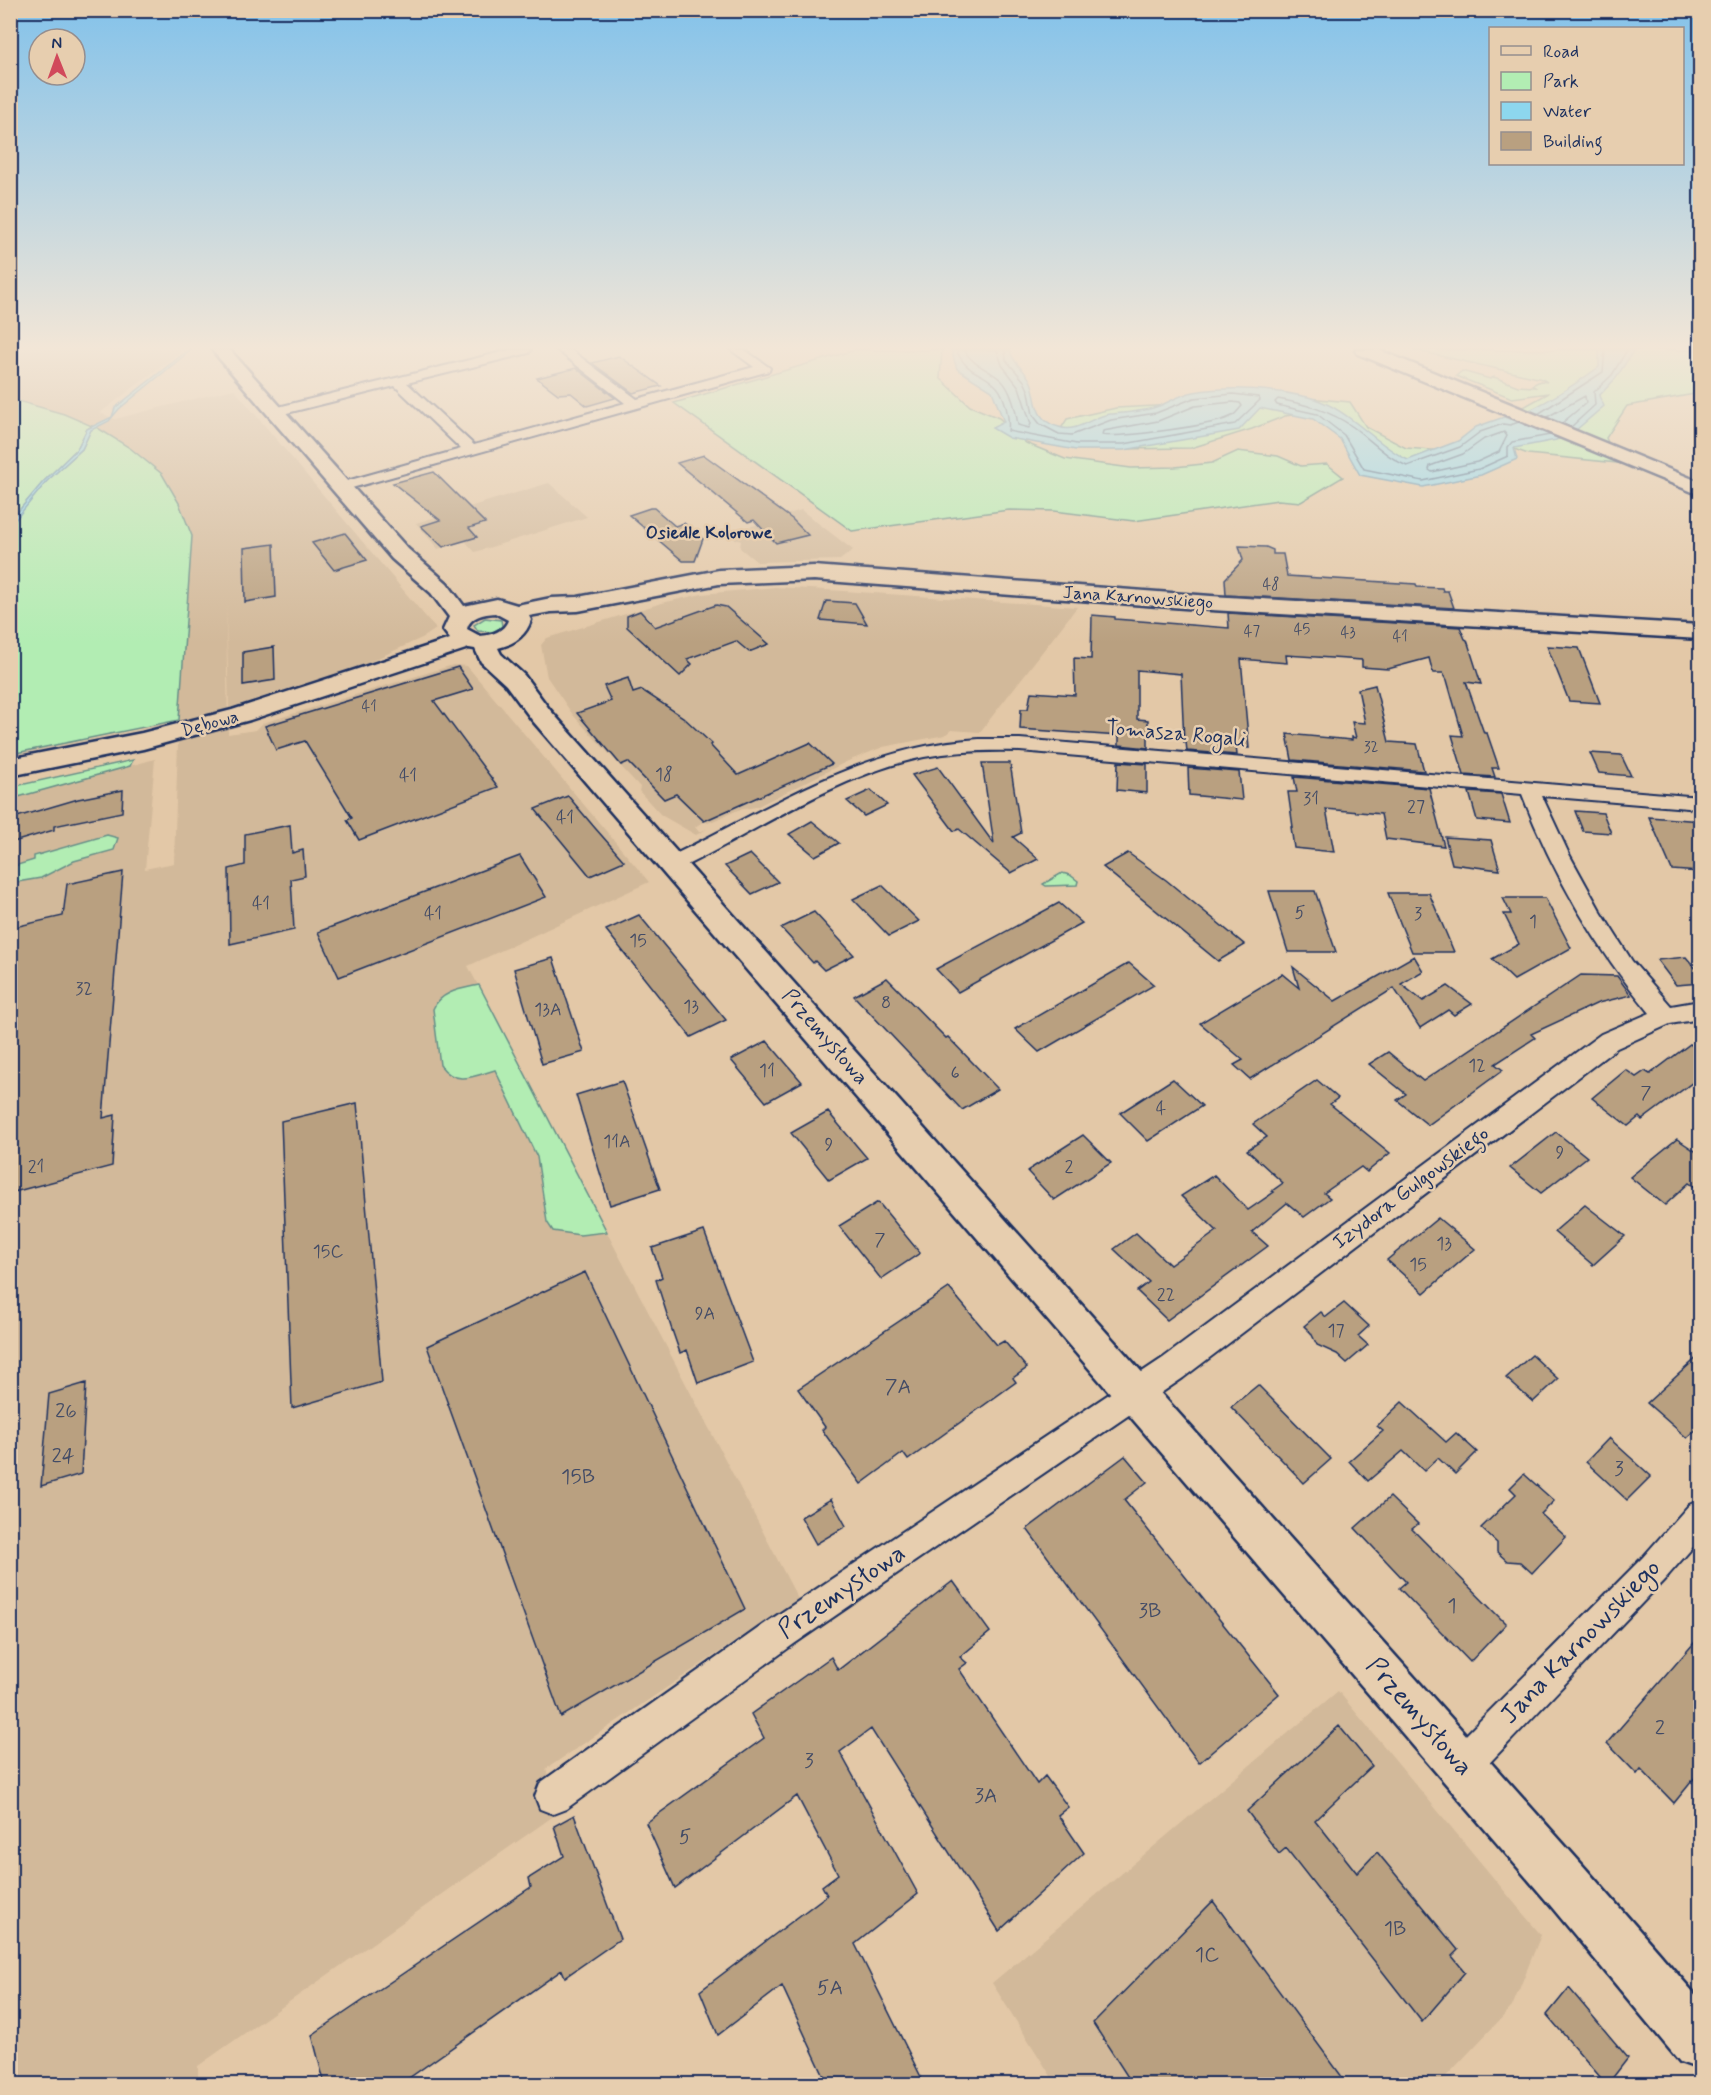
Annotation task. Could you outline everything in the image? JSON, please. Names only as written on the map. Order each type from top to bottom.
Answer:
[{"type":"main road","name":"Przemysłowa","points":[[306,448],[400,554],[487,629]]},
{"type":"main road","points":[[1600,448],[1701,489]]},
{"type":"main road","name":"Jana Karnowskiego","points":[[487,629],[556,614],[578,604],[662,586],[719,577],[814,573],[1211,603],[1701,632]]},
{"type":"main road","name":"Przemysłowa","points":[[439,588],[484,607],[496,606],[487,629],[494,662],[515,680],[541,715],[1633,1960],[1701,2042]]},
{"type":"main road","points":[[484,607],[487,629]]},
{"type":"main road","name":"Dębowa","points":[[10,768],[197,728],[292,700],[487,629]]},
{"type":"street","points":[[341,487],[475,448]]},
{"type":"street","name":"Tomasza Rogali","points":[[672,864],[850,775],[912,754],[970,744],[1020,745],[1701,803]]},
{"type":"street","points":[[1529,788],[1550,840],[1577,890],[1620,960],[1666,1016]]},
{"type":"street","name":"Izydora Gulgowskiego","points":[[1136,1394],[1609,1041],[1666,1016],[1701,1010]]},
{"type":"street","name":"Przemysłowa","points":[[553,1796],[782,1632],[1136,1394]]},
{"type":"street","name":"Jana Karnowskiego","points":[[1461,1766],[1654,1568],[1701,1516]]},
{"type":"shaded area","points":[[97,448],[283,448],[436,629],[424,637],[363,665],[229,708],[226,605],[228,734],[256,730],[263,723],[453,665],[467,666],[649,882],[468,966],[798,1599],[546,1769],[558,1813],[198,2066],[198,2084],[11,2084],[11,799],[155,759],[145,869],[174,863],[179,713]]},
{"type":"shaded area","points":[[549,483],[587,517],[475,552],[465,541],[438,549],[416,523]]},
{"type":"shaded area","points":[[801,510],[853,550],[840,560],[757,562],[740,548],[741,541],[725,535]]},
{"type":"shaded area","points":[[775,587],[1077,607],[980,732],[951,730],[945,735],[883,747],[848,761],[756,807],[738,810],[708,823],[704,821],[695,827],[699,832],[707,829],[696,835],[661,815],[639,791],[640,787],[573,715],[547,677],[541,645],[547,638],[662,603],[702,594]]},
{"type":"shaded area","points":[[1338,1691],[1541,1935],[1512,2007],[1439,2084],[1056,2084],[992,1983]]},
{"type":"green space","points":[[11,448],[78,448],[43,482],[11,520]]},
{"type":"green space","points":[[130,448],[162,474],[179,503],[192,536],[179,720],[11,754],[10,525],[47,481],[82,449]]},
{"type":"green space","points":[[736,448],[1038,448],[1065,459],[1131,468],[1212,463],[1238,451],[1278,456],[1301,466],[1327,464],[1343,477],[1301,502],[1278,500],[1134,521],[1054,511],[1009,510],[852,531]]},
{"type":"green space","points":[[1114,448],[1192,448],[1191,448]]},
{"type":"green space","points":[[1382,448],[1406,448],[1444,451],[1450,448],[1475,448],[1415,471]]},
{"type":"green space","points":[[1511,448],[1611,448],[1618,463],[1528,454]]},
{"type":"green space","points":[[485,618],[501,620],[502,626],[493,632],[478,631],[474,625]]},
{"type":"green space","points":[[133,760],[130,766],[11,799],[11,787]]},
{"type":"green space","points":[[107,835],[118,838],[114,850],[74,861],[41,878],[11,883],[11,867],[34,860],[34,856]]},
{"type":"green space","points":[[1062,873],[1078,881],[1077,885],[1046,886],[1043,884]]},
{"type":"green space","points":[[479,985],[607,1232],[580,1235],[553,1231],[547,1222],[537,1157],[495,1070],[473,1077],[459,1078],[446,1072],[440,1065],[433,1009],[446,995]]},
{"type":"water","points":[[83,448],[47,481],[11,525],[11,520],[43,482],[77,449]]},
{"type":"water","points":[[1064,448],[1137,448],[1124,450]]},
{"type":"water","points":[[1345,448],[1388,448],[1408,460],[1440,448],[1515,448],[1517,459],[1481,475],[1423,487],[1360,475]]},
{"type":"building","points":[[704,455],[792,519],[808,535],[776,543],[754,520],[748,522],[677,463]]},
{"type":"building","points":[[434,472],[485,523],[469,528],[477,537],[443,547],[421,526],[440,520],[393,483]]},
{"type":"building","points":[[654,508],[675,526],[684,523],[703,539],[695,561],[683,561],[629,515]]},
{"type":"building","points":[[345,533],[367,560],[334,570],[312,543]]},
{"type":"building","points":[[274,544],[276,597],[245,602],[244,548]]},
{"type":"building","points":[[1239,546],[1266,547],[1273,550],[1273,554],[1283,554],[1287,576],[1416,584],[1417,587],[1442,588],[1443,591],[1448,591],[1454,608],[1226,595],[1225,579],[1243,560]]},
{"type":"building","points":[[826,601],[855,603],[867,624],[820,620]]},
{"type":"building","points":[[716,605],[726,607],[769,644],[749,652],[736,641],[687,659],[692,664],[680,676],[627,627],[627,616],[640,611],[655,627]]},
{"type":"building","points":[[1228,613],[1460,627],[1467,640],[1481,684],[1466,682],[1499,768],[1492,768],[1495,777],[1464,775],[1452,735],[1463,736],[1447,680],[1443,673],[1433,673],[1429,658],[1388,669],[1362,667],[1362,660],[1286,655],[1287,663],[1241,659],[1249,748],[1236,746],[1237,755],[1187,751],[1186,742],[1184,742],[1181,674],[1137,670],[1137,719],[1148,720],[1148,748],[1119,745],[1119,736],[1020,729],[1021,709],[1028,709],[1031,692],[1075,695],[1074,658],[1091,659],[1092,615],[1115,617],[1115,619],[1229,628]]},
{"type":"building","points":[[1547,646],[1579,648],[1600,703],[1569,701]]},
{"type":"building","points":[[274,647],[275,680],[243,685],[243,652]]},
{"type":"building","points":[[458,667],[473,689],[434,701],[498,787],[359,840],[347,820],[352,818],[305,741],[276,750],[265,726]]},
{"type":"building","points":[[628,678],[633,693],[642,690],[683,717],[712,744],[710,745],[738,775],[810,743],[832,764],[704,821],[676,794],[664,799],[628,762],[621,765],[577,713],[611,701],[604,686]]},
{"type":"building","points":[[1375,685],[1389,742],[1417,744],[1424,771],[1292,760],[1287,734],[1352,740],[1352,737],[1356,738],[1352,722],[1365,723],[1358,689]]},
{"type":"building","points":[[1590,753],[1621,755],[1631,776],[1599,773]]},
{"type":"building","points":[[1118,762],[1147,764],[1147,793],[1117,790]]},
{"type":"building","points":[[982,763],[1010,763],[1021,833],[1013,837],[1038,859],[1011,873],[959,829],[954,831],[912,775],[938,767],[994,844]]},
{"type":"building","points":[[1188,768],[1239,772],[1242,800],[1189,795]]},
{"type":"building","points":[[1294,777],[1429,788],[1444,846],[1386,839],[1381,814],[1326,809],[1334,852],[1294,848],[1288,792],[1297,792]]},
{"type":"building","points":[[123,790],[122,812],[54,826],[54,830],[10,843],[10,819],[78,799]]},
{"type":"building","points":[[871,790],[887,805],[864,816],[847,801]]},
{"type":"building","points":[[1469,792],[1501,794],[1510,823],[1477,820]]},
{"type":"building","points":[[568,796],[624,861],[590,876],[535,809]]},
{"type":"building","points":[[1575,811],[1603,813],[1611,833],[1583,831]]},
{"type":"building","points":[[1649,817],[1701,821],[1700,872],[1672,870]]},
{"type":"building","points":[[812,821],[839,843],[815,856],[789,834]]},
{"type":"building","points":[[290,825],[292,853],[303,850],[305,876],[291,879],[294,930],[230,944],[229,869],[245,865],[245,834]]},
{"type":"building","points":[[1445,837],[1491,840],[1500,870],[1452,864]]},
{"type":"building","points":[[1128,853],[1166,880],[1245,945],[1218,961],[1103,867]]},
{"type":"building","points":[[750,854],[778,882],[752,894],[725,866]]},
{"type":"building","points":[[520,856],[546,897],[339,977],[318,932]]},
{"type":"building","points":[[123,872],[103,1118],[115,1115],[112,1166],[10,1193],[10,928],[63,916],[67,884]]},
{"type":"building","points":[[882,885],[919,921],[889,936],[853,899]]},
{"type":"building","points":[[1269,891],[1315,891],[1336,952],[1288,952]]},
{"type":"building","points":[[1388,893],[1429,893],[1454,952],[1412,952]]},
{"type":"building","points":[[1503,898],[1545,898],[1571,948],[1514,980],[1492,959],[1519,944],[1504,914],[1511,914]]},
{"type":"building","points":[[1059,903],[1082,923],[958,992],[936,969]]},
{"type":"building","points":[[814,912],[854,955],[824,970],[815,961],[813,963],[781,928]]},
{"type":"building","points":[[639,915],[726,1020],[691,1037],[606,930]]},
{"type":"building","points":[[1414,956],[1423,971],[1401,984],[1423,1001],[1448,986],[1472,1004],[1454,1015],[1448,1010],[1420,1028],[1394,988],[1250,1079],[1234,1065],[1243,1060],[1200,1023],[1282,974],[1299,988],[1293,967],[1335,1001]]},
{"type":"building","points":[[1686,957],[1701,975],[1701,983],[1676,985],[1657,960]]},
{"type":"building","points":[[553,958],[584,1052],[542,1064],[514,969]]},
{"type":"building","points":[[1129,963],[1154,985],[1039,1052],[1015,1029]]},
{"type":"building","points":[[1581,975],[1617,976],[1631,995],[1598,1003],[1531,1034],[1535,1038],[1495,1064],[1503,1070],[1428,1125],[1397,1100],[1406,1094],[1369,1064],[1388,1052],[1423,1081]]},
{"type":"building","points":[[887,978],[998,1089],[962,1110],[854,996]]},
{"type":"building","points":[[767,1041],[802,1082],[766,1102],[731,1060]]},
{"type":"building","points":[[1690,1044],[1701,1051],[1701,1076],[1642,1120],[1639,1117],[1628,1126],[1592,1098],[1626,1070],[1636,1077],[1645,1071],[1650,1074]]},
{"type":"building","points":[[1173,1079],[1202,1106],[1148,1141],[1120,1113]]},
{"type":"building","points":[[1317,1080],[1338,1098],[1330,1104],[1390,1153],[1367,1172],[1361,1167],[1324,1193],[1330,1198],[1304,1217],[1287,1203],[1252,1232],[1268,1246],[1167,1320],[1137,1291],[1149,1282],[1114,1249],[1136,1233],[1170,1265],[1217,1231],[1181,1196],[1214,1175],[1248,1210],[1274,1192],[1272,1191],[1283,1183],[1247,1150],[1267,1137],[1253,1124]]},
{"type":"building","points":[[622,1081],[660,1189],[610,1205],[576,1095]]},
{"type":"building","points":[[357,1103],[382,1382],[292,1408],[281,1121]]},
{"type":"building","points":[[828,1112],[867,1158],[829,1180],[791,1133]]},
{"type":"building","points":[[1556,1132],[1587,1157],[1541,1193],[1510,1168]]},
{"type":"building","points":[[1083,1135],[1111,1163],[1054,1200],[1027,1171]]},
{"type":"building","points":[[1677,1139],[1701,1155],[1701,1191],[1689,1183],[1665,1205],[1630,1177]]},
{"type":"building","points":[[878,1202],[920,1253],[881,1279],[839,1226]]},
{"type":"building","points":[[1585,1205],[1625,1236],[1593,1265],[1554,1232]]},
{"type":"building","points":[[1438,1218],[1475,1249],[1424,1293],[1387,1260]]},
{"type":"building","points":[[704,1231],[753,1362],[698,1383],[687,1350],[680,1353],[671,1327],[656,1280],[662,1277],[652,1248]]},
{"type":"building","points":[[585,1272],[745,1609],[561,1717],[427,1346]]},
{"type":"building","points":[[949,1288],[997,1345],[1004,1341],[1027,1368],[1013,1378],[1016,1382],[908,1460],[903,1453],[861,1484],[822,1430],[825,1427],[798,1389]]},
{"type":"building","points":[[1344,1303],[1369,1326],[1358,1336],[1368,1345],[1347,1363],[1337,1354],[1317,1345],[1311,1333],[1304,1326],[1321,1312],[1326,1317]]},
{"type":"building","points":[[1701,1354],[1701,1425],[1687,1438],[1647,1403]]},
{"type":"building","points":[[1532,1355],[1558,1379],[1533,1402],[1506,1378]]},
{"type":"building","points":[[86,1383],[81,1474],[41,1486],[49,1394]]},
{"type":"building","points":[[1258,1385],[1331,1459],[1304,1483],[1231,1407]]},
{"type":"building","points":[[1402,1402],[1446,1442],[1456,1433],[1477,1452],[1455,1474],[1438,1458],[1424,1471],[1403,1451],[1368,1481],[1349,1461],[1383,1431],[1377,1426]]},
{"type":"building","points":[[1609,1438],[1651,1476],[1627,1500],[1586,1462]]},
{"type":"building","points":[[1125,1456],[1147,1482],[1124,1500],[1279,1694],[1199,1763],[1027,1529]]},
{"type":"building","points":[[1524,1474],[1554,1501],[1541,1514],[1566,1537],[1532,1573],[1520,1562],[1507,1561],[1497,1552],[1497,1543],[1481,1528],[1516,1494],[1510,1488]]},
{"type":"building","points":[[1390,1497],[1418,1524],[1412,1529],[1506,1624],[1470,1662],[1399,1588],[1406,1582],[1355,1528]]},
{"type":"building","points":[[831,1499],[846,1526],[816,1544],[801,1517]]},
{"type":"building","points":[[953,1581],[990,1632],[960,1657],[967,1663],[959,1669],[1037,1784],[1045,1776],[1068,1807],[1058,1815],[1084,1853],[999,1931],[871,1729],[840,1752],[918,1894],[855,1944],[925,2085],[828,2085],[782,1986],[718,2035],[700,1991],[827,1895],[822,1886],[838,1874],[797,1796],[675,1888],[646,1823],[764,1738],[751,1714],[831,1657],[838,1670]]},
{"type":"building","points":[[1701,1635],[1701,1770],[1674,1803],[1641,1769],[1637,1774],[1607,1743]]},
{"type":"building","points":[[1339,1726],[1372,1766],[1315,1820],[1357,1873],[1377,1852],[1458,1950],[1452,1956],[1465,1972],[1422,2022],[1286,1848],[1279,1854],[1247,1811]]},
{"type":"building","points":[[574,1815],[620,1939],[565,1977],[562,1970],[399,2085],[325,2085],[312,2035],[531,1887],[529,1878],[564,1856],[554,1826]]},
{"type":"building","points":[[1213,1901],[1348,2085],[1133,2085],[1093,2023]]},
{"type":"building","points":[[1569,1988],[1628,2058],[1607,2085],[1547,2015]]},
{"type":"district","name":"Osiedle Kolorowe","points":[[709,533]]}]
